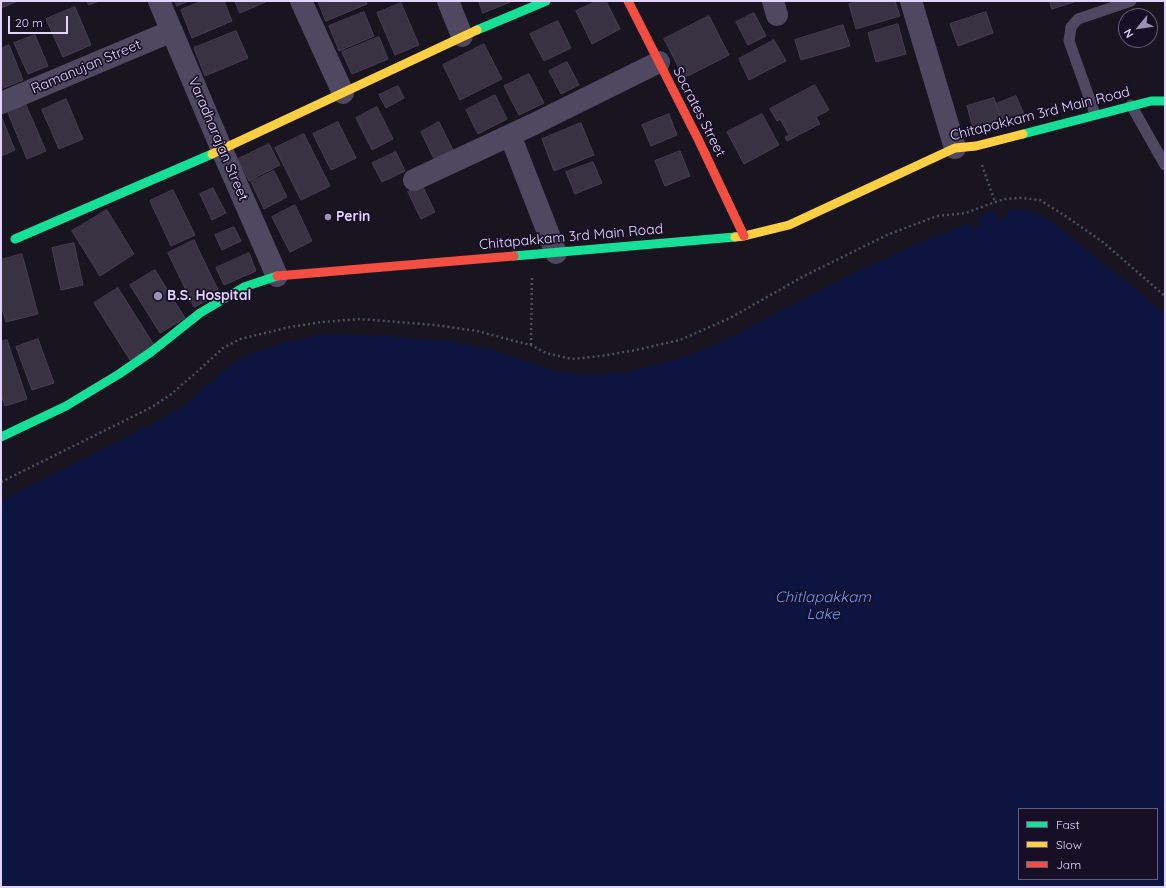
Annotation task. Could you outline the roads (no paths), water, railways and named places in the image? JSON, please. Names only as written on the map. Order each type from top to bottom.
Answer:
[{"type":"street","name":"Varadharajan Street","points":[[159,1],[277,276]]},
{"type":"street","points":[[301,1],[343,93]]},
{"type":"street","points":[[448,1],[462,36]]},
{"type":"street","points":[[15,239],[222,150],[462,36],[546,1]]},
{"type":"street","name":"Socrates Street","points":[[628,1],[699,141],[744,236]]},
{"type":"street","points":[[911,1],[955,148]]},
{"type":"street","name":"Ramanujan Street","points":[[1,103],[172,31]]},
{"type":"street","points":[[414,180],[659,62]]},
{"type":"street","name":"Chitapakkam 3rd Main Road","points":[[1,437],[66,406],[119,374],[151,352],[200,313],[244,287],[277,276],[744,236],[789,224],[955,148],[976,146],[1132,105],[1151,101],[1165,101]]},
{"type":"street","points":[[510,135],[556,253]]},
{"type":"lane","points":[[1095,114],[1069,41],[1071,27],[1078,19],[1131,1]]},
{"type":"lane","points":[[1132,105],[1165,165]]},
{"type":"water","name":"Chitlapakkam Lake","points":[[1017,209],[1030,211],[1046,217],[1165,314],[1165,887],[1,887],[1,501],[153,424],[179,409],[237,360],[279,344],[326,334],[385,336],[451,341],[493,350],[555,371],[585,375],[626,373],[684,357],[716,345],[856,272],[920,243],[969,223],[972,230],[981,225],[977,217],[995,210],[1000,220],[1009,216],[1007,210]]},
{"type":"place","name":"Perin","points":[[328,217]]},
{"type":"place","name":"B.S. Hospital","points":[[158,296]]}]
